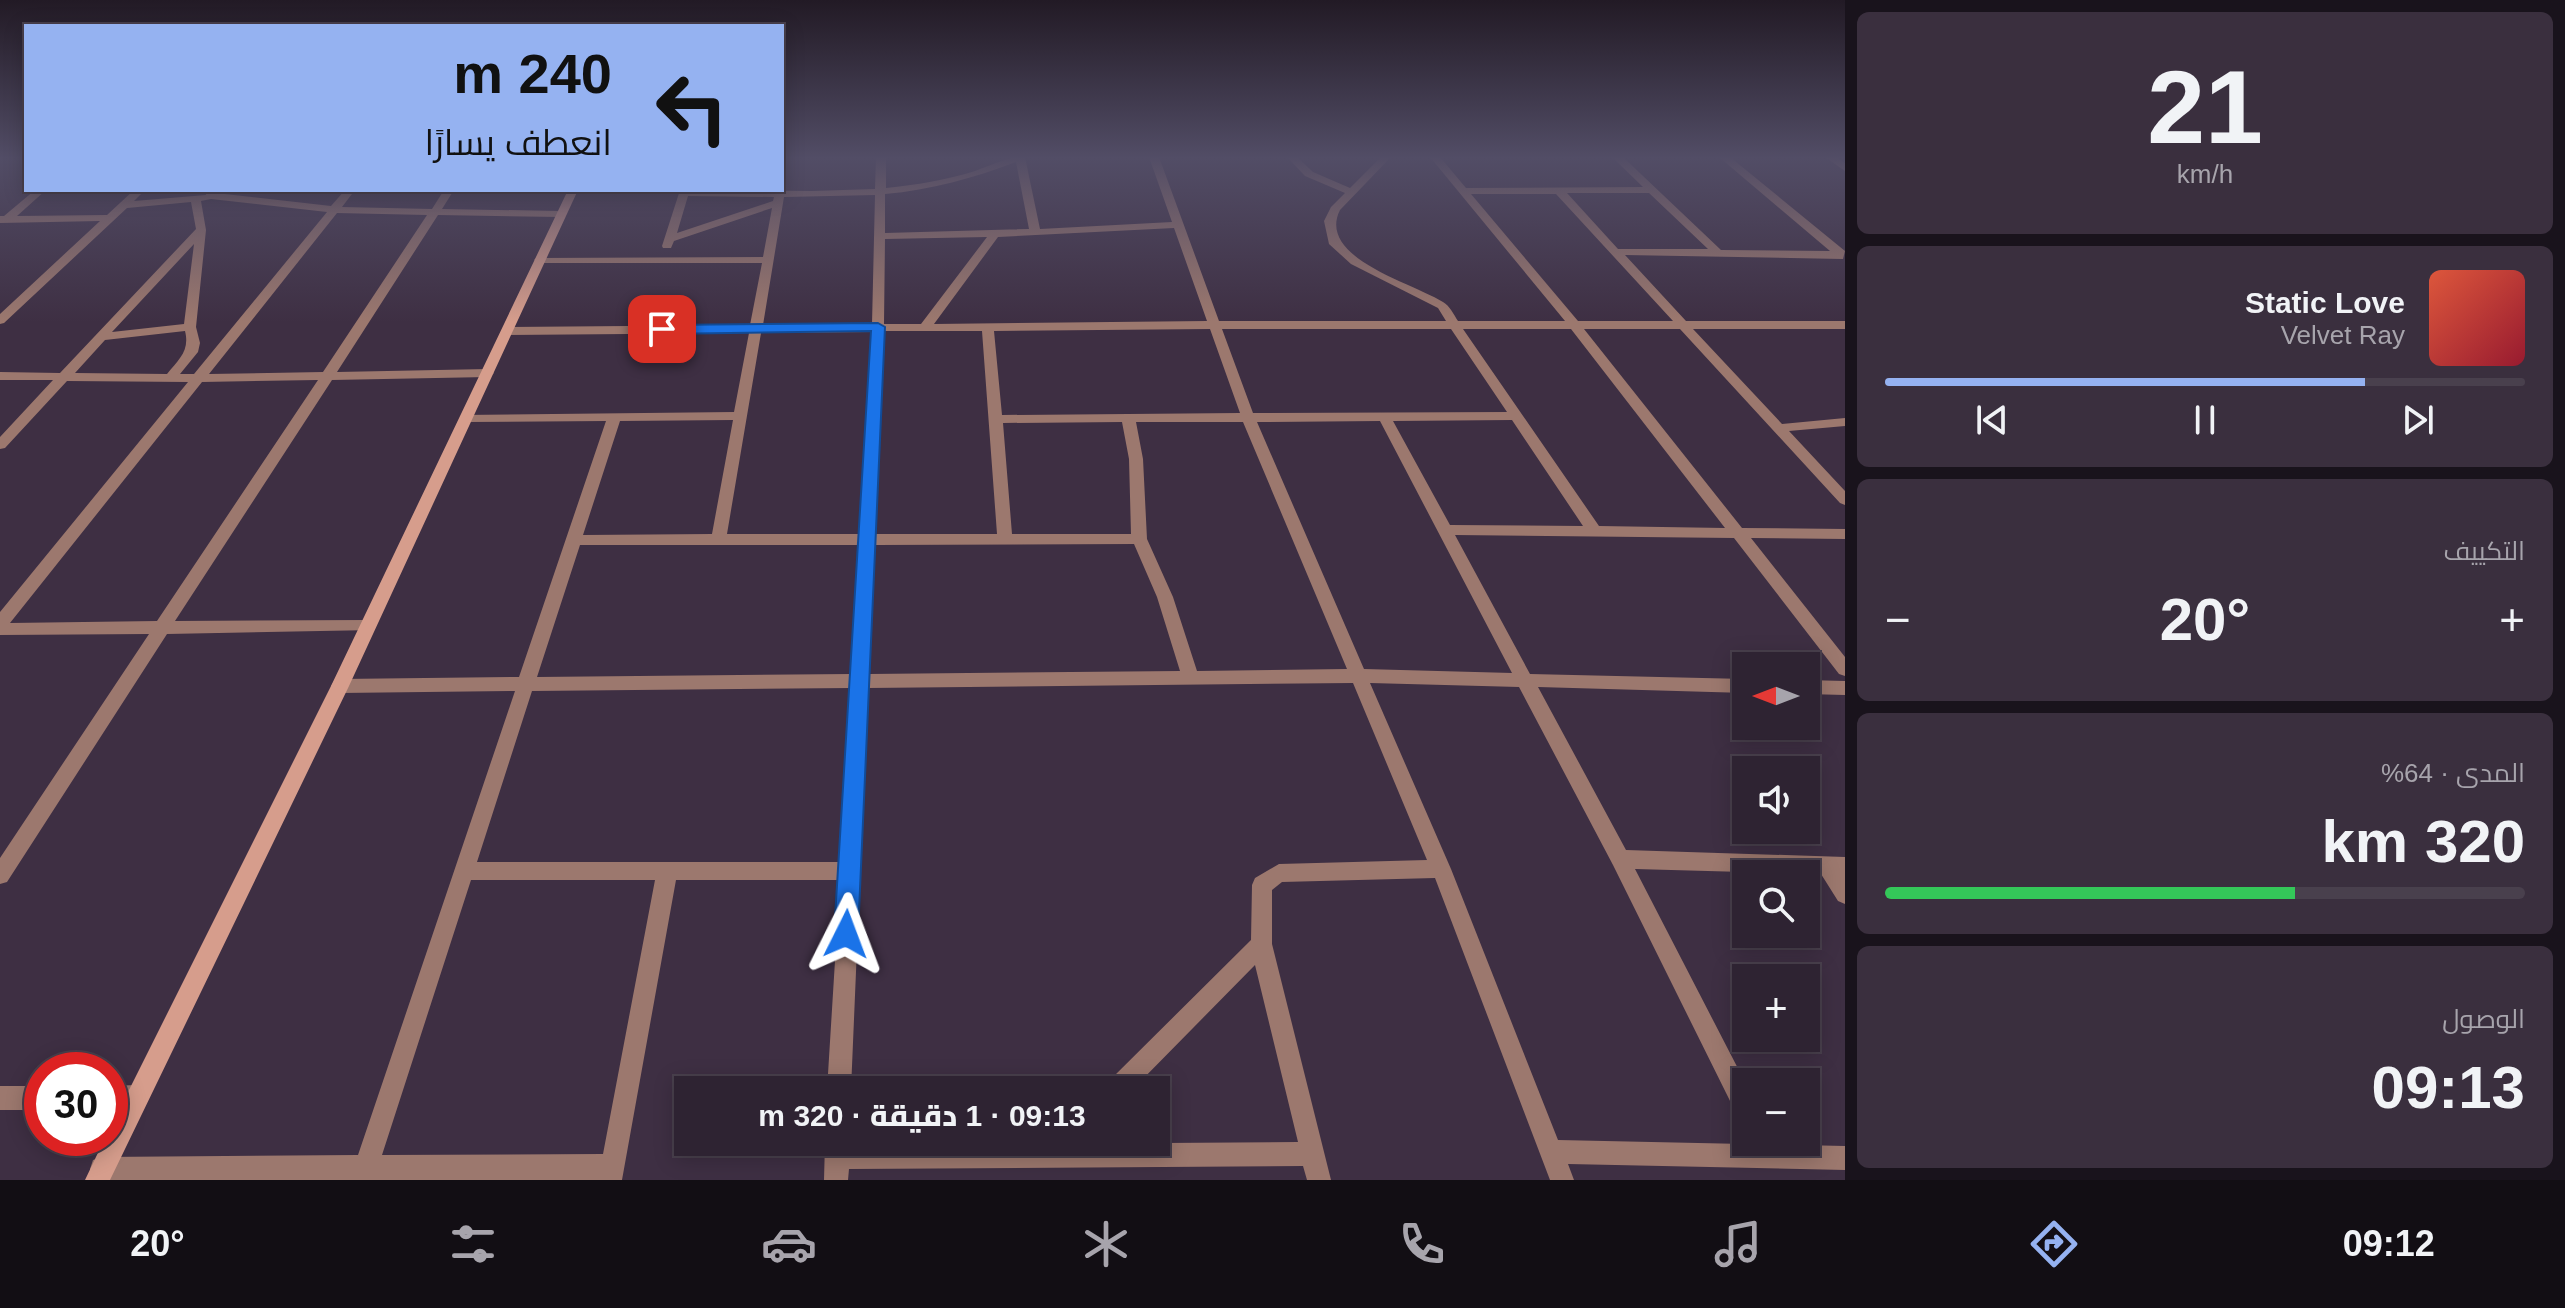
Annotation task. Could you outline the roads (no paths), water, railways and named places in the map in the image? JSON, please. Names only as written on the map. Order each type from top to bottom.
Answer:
[{"type":"street","points":[[0,320],[115,212]]},
{"type":"street","points":[[170,378],[192,352],[194,343],[190,327],[201,230],[198,212]]},
{"type":"street","points":[[0,627],[196,378],[335,212]]},
{"type":"street","points":[[387,212],[561,214],[340,686],[100,1174],[366,1167],[611,1173],[667,872]]},
{"type":"street","points":[[662,260],[678,212]]},
{"type":"street","points":[[669,239],[741,212]]},
{"type":"street","points":[[718,541],[776,212]]},
{"type":"street","points":[[840,1076],[878,327],[881,212]]},
{"type":"street","points":[[1031,212],[1035,231]]},
{"type":"street","points":[[1173,212],[1248,417],[1441,869],[1562,1180]]},
{"type":"street","points":[[1336,212],[1329,221],[1334,244],[1355,262],[1434,300],[1456,325],[1594,531]]},
{"type":"street","points":[[1481,212],[1576,327],[1845,669]]},
{"type":"street","points":[[1579,212],[1845,500]]},
{"type":"street","points":[[1674,212],[1718,253]]},
{"type":"street","points":[[1791,212],[1843,255]]},
{"type":"street","points":[[0,875],[433,214]]},
{"type":"street","points":[[2,221],[109,218]]},
{"type":"street","points":[[880,236],[993,237],[1035,231],[1177,225]]},
{"type":"street","points":[[0,445],[201,230]]},
{"type":"street","points":[[925,327],[993,237]]},
{"type":"street","points":[[1616,252],[1843,255]]},
{"type":"street","points":[[540,260],[765,260]]},
{"type":"street","points":[[508,331],[988,326],[1845,325]]},
{"type":"street","points":[[988,326],[1005,539]]},
{"type":"street","points":[[101,337],[190,327]]},
{"type":"street","points":[[0,376],[196,378],[488,373]]},
{"type":"street","points":[[467,418],[740,416]]},
{"type":"street","points":[[1384,416],[1620,859],[1732,1081]]},
{"type":"street","points":[[996,419],[1517,416]]},
{"type":"street","points":[[366,1167],[614,418]]},
{"type":"street","points":[[1128,418],[1136,459],[1139,539],[1165,597],[1191,678]]},
{"type":"street","points":[[1781,428],[1845,422]]},
{"type":"street","points":[[1444,530],[1845,534]]},
{"type":"street","points":[[575,540],[1139,539]]},
{"type":"street","points":[[0,627],[162,629],[368,626]]},
{"type":"street","points":[[340,686],[1358,676],[1732,686]]},
{"type":"street","points":[[1820,687],[1845,688]]},
{"type":"street","points":[[1620,859],[1836,866],[1845,894]]},
{"type":"street","points":[[1319,1180],[1261,944],[1262,885],[1279,873],[1441,869]]},
{"type":"street","points":[[466,871],[849,871]]},
{"type":"street","points":[[1130,1076],[1261,944]]},
{"type":"street","points":[[128,1097],[136,1097]]},
{"type":"street","points":[[0,1098],[24,1098]]},
{"type":"street","points":[[1551,1152],[1732,1149]]},
{"type":"street","points":[[1170,1151],[1313,1154]]},
{"type":"street","points":[[1820,1155],[1845,1158]]},
{"type":"street","points":[[836,1160],[910,1156]]}]
